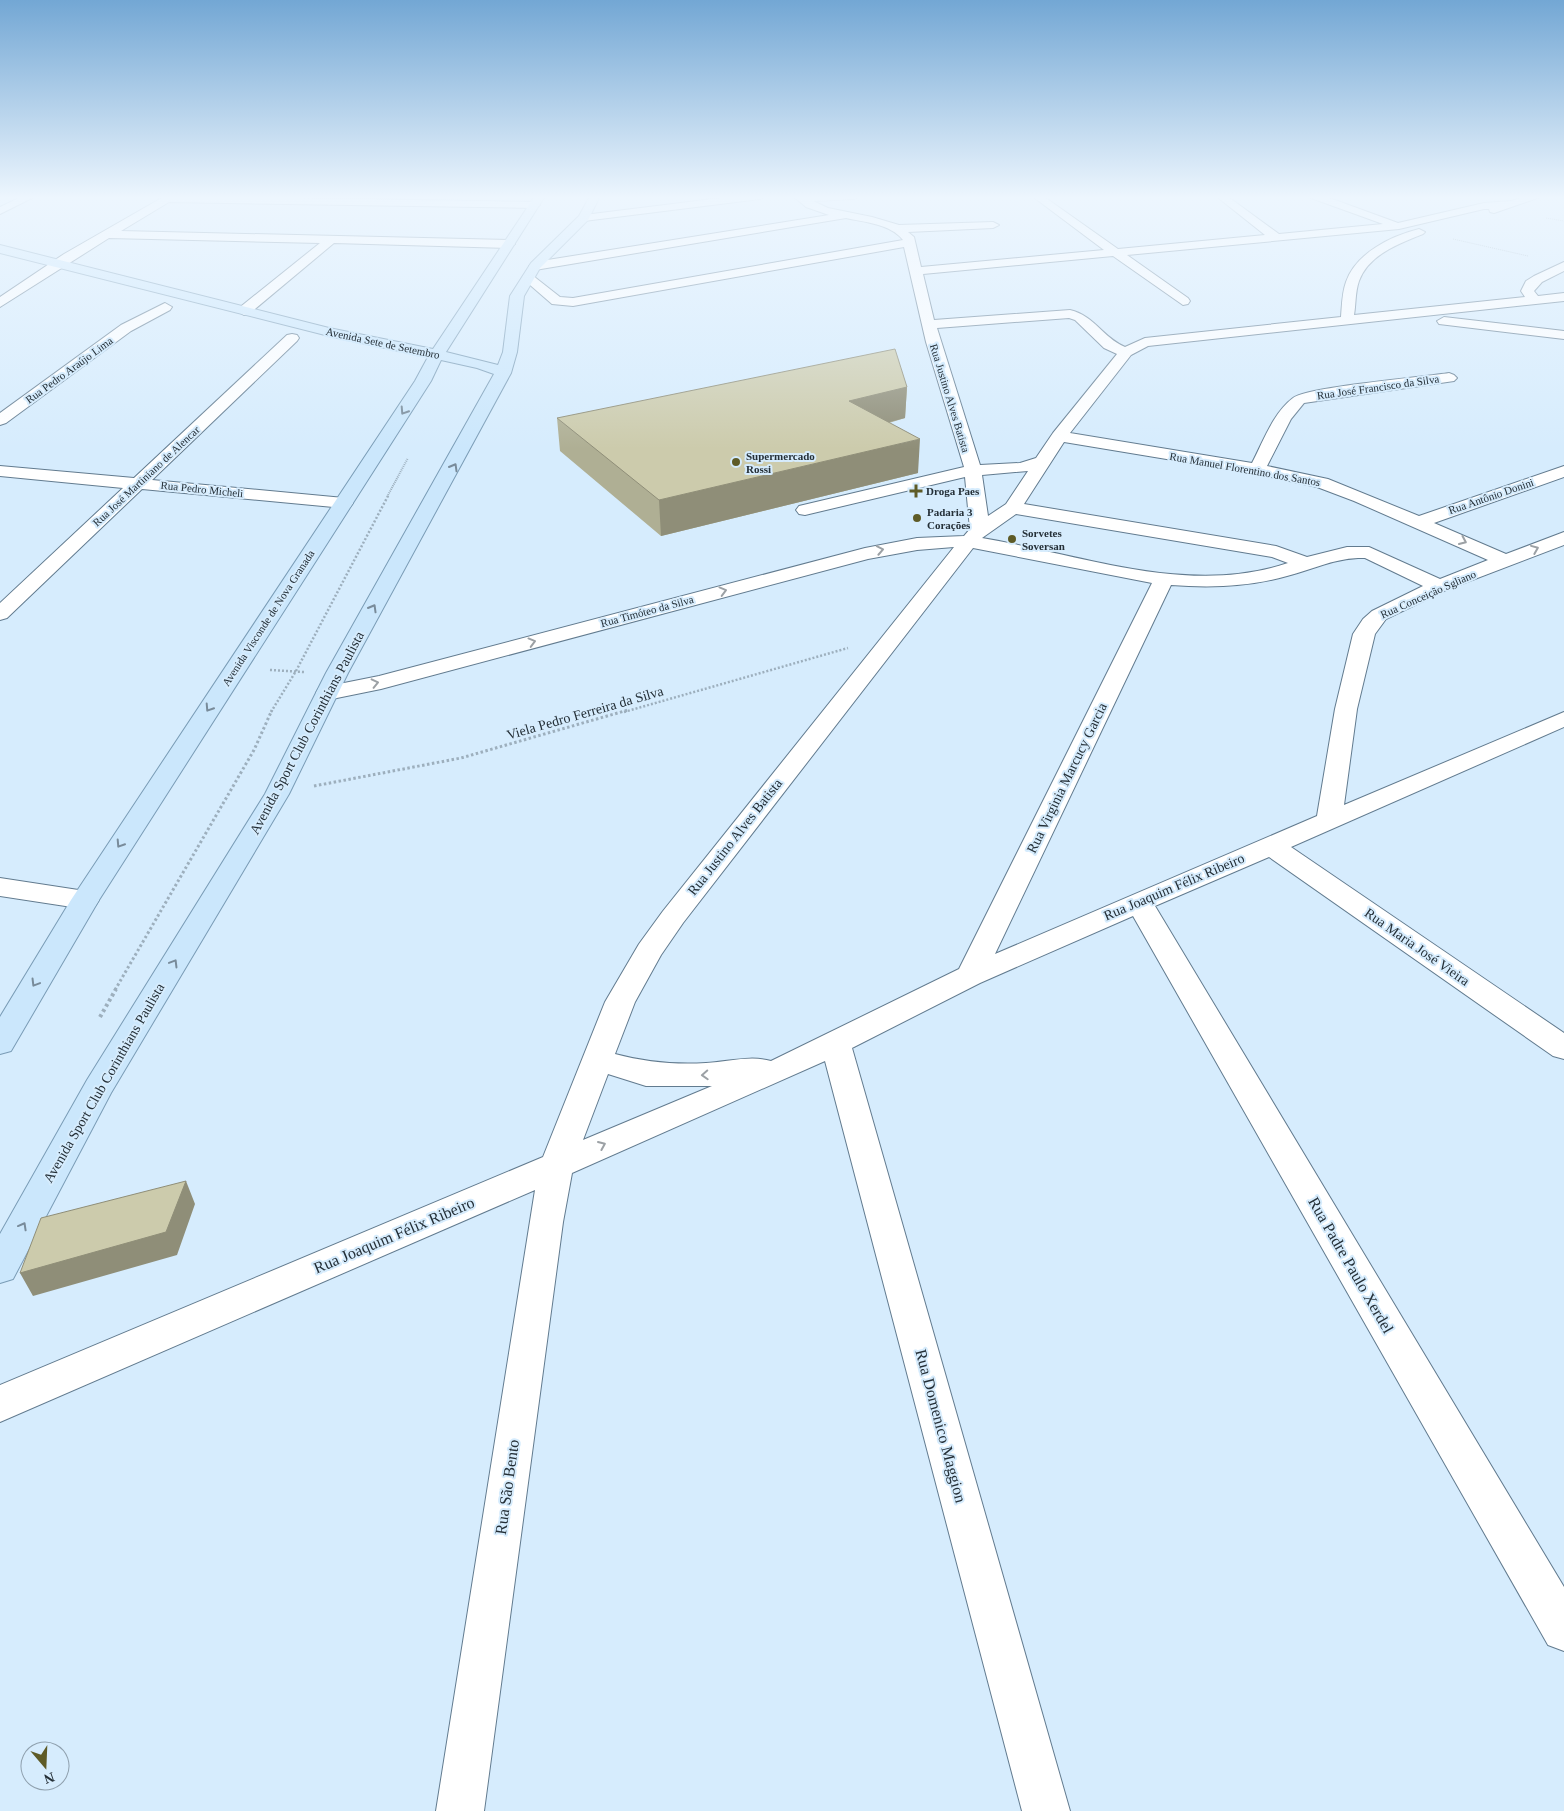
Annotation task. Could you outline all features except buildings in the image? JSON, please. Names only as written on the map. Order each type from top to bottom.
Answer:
[{"type":"main road","name":"Avenida Sete de Setembro","points":[[126,281],[437,363],[491,367],[501,379]]},
{"type":"main road","name":"Avenida Visconde de Nova Granada","points":[[0,1043],[85,900],[234,668],[437,363],[484,281]]},
{"type":"main road","name":"Avenida Sport Club Corinthians Paulista","points":[[0,1268],[98,1088],[277,794],[332,683],[501,379],[503,345],[517,296],[527,281]]},
{"type":"main road","points":[[146,302],[183,311]]},
{"type":"main road","points":[[274,334],[297,339]]},
{"type":"main road","points":[[437,363],[501,379]]},
{"type":"street","points":[[0,303],[35,281]]},
{"type":"street","points":[[244,311],[281,281]]},
{"type":"street","points":[[539,281],[557,301],[573,302],[697,281]]},
{"type":"street","name":"Rua Justino Alves Batista","points":[[557,1164],[620,1002],[654,944],[894,634],[974,536],[979,512],[972,470],[932,338],[919,281]]},
{"type":"street","points":[[1156,281],[1183,301]]},
{"type":"street","points":[[1347,319],[1353,281]]},
{"type":"street","points":[[1534,300],[1527,291],[1531,284],[1537,281]]},
{"type":"street","points":[[974,536],[1013,508],[1059,436],[1126,352],[1145,342],[1564,297]]},
{"type":"street","name":"Rua Pedro Araújo Lima","points":[[0,420],[126,328],[165,307]]},
{"type":"street","points":[[930,324],[1070,314],[1080,317],[1109,345],[1126,352]]},
{"type":"street","points":[[1394,315],[1564,335]]},
{"type":"street","name":"Rua José Martiniano de Alencar","points":[[0,614],[139,482],[297,339]]},
{"type":"street","name":"Rua José Francisco da Silva","points":[[1257,469],[1284,418],[1299,400],[1325,394],[1449,378]]},
{"type":"street","name":"Rua Manuel Florentino dos Santos","points":[[1059,436],[1257,469],[1322,483],[1419,522],[1506,561]]},
{"type":"street","points":[[805,510],[972,470],[1021,468],[1042,462]]},
{"type":"street","name":"Rua Antônio Donini","points":[[1419,522],[1564,470]]},
{"type":"street","name":"Rua Pedro Micheli","points":[[0,471],[139,482],[344,503]]},
{"type":"street","points":[[1013,508],[1276,552],[1308,564]]},
{"type":"street","name":"Rua Timóteo da Silva","points":[[332,683],[381,682],[865,554],[974,536],[1164,579],[1210,582],[1278,573],[1359,552],[1369,553],[1439,586]]},
{"type":"street","name":"Rua Conceição Sgliano","points":[[1330,820],[1346,709],[1364,634],[1370,623],[1379,615],[1439,586],[1564,538]]},
{"type":"street","name":"Rua Virginia Marcucy Garcia","points":[[970,976],[1164,579]]},
{"type":"street","name":"Rua Joaquim Félix Ribeiro","points":[[0,1404],[789,1066],[835,1041],[970,976],[1564,719]]},
{"type":"street","name":"Rua Maria José Vieira","points":[[1270,845],[1564,1048]]},
{"type":"street","points":[[0,887],[85,900]]},
{"type":"street","name":"Rua Padre Paulo Xerdel","points":[[1139,902],[1564,1629]]},
{"type":"street","name":"Rua Domenico Maggion","points":[[835,1041],[1046,1811]]},
{"type":"street","name":"Rua Joaquim Félix Ribeiro","points":[[598,1060],[646,1074],[705,1075],[789,1066]]},
{"type":"street","name":"Rua São Bento","points":[[460,1811],[544,1232],[557,1164]]},
{"type":"path","points":[[97,1022],[129,963],[254,750],[265,722],[296,671],[410,456]]},
{"type":"path","name":"Viela Pedro Ferreira da Silva","points":[[277,794],[461,758],[894,634]]},
{"type":"path","points":[[234,668],[296,671],[332,683]]},
{"type":"place","name":"Supermercado Rossi","points":[[736,462]]},
{"type":"place","name":"Droga Paes","points":[[916,491]]},
{"type":"place","name":"Padaria 3 Corações","points":[[917,518]]},
{"type":"place","name":"Sorvetes Soversan","points":[[1012,539]]}]
